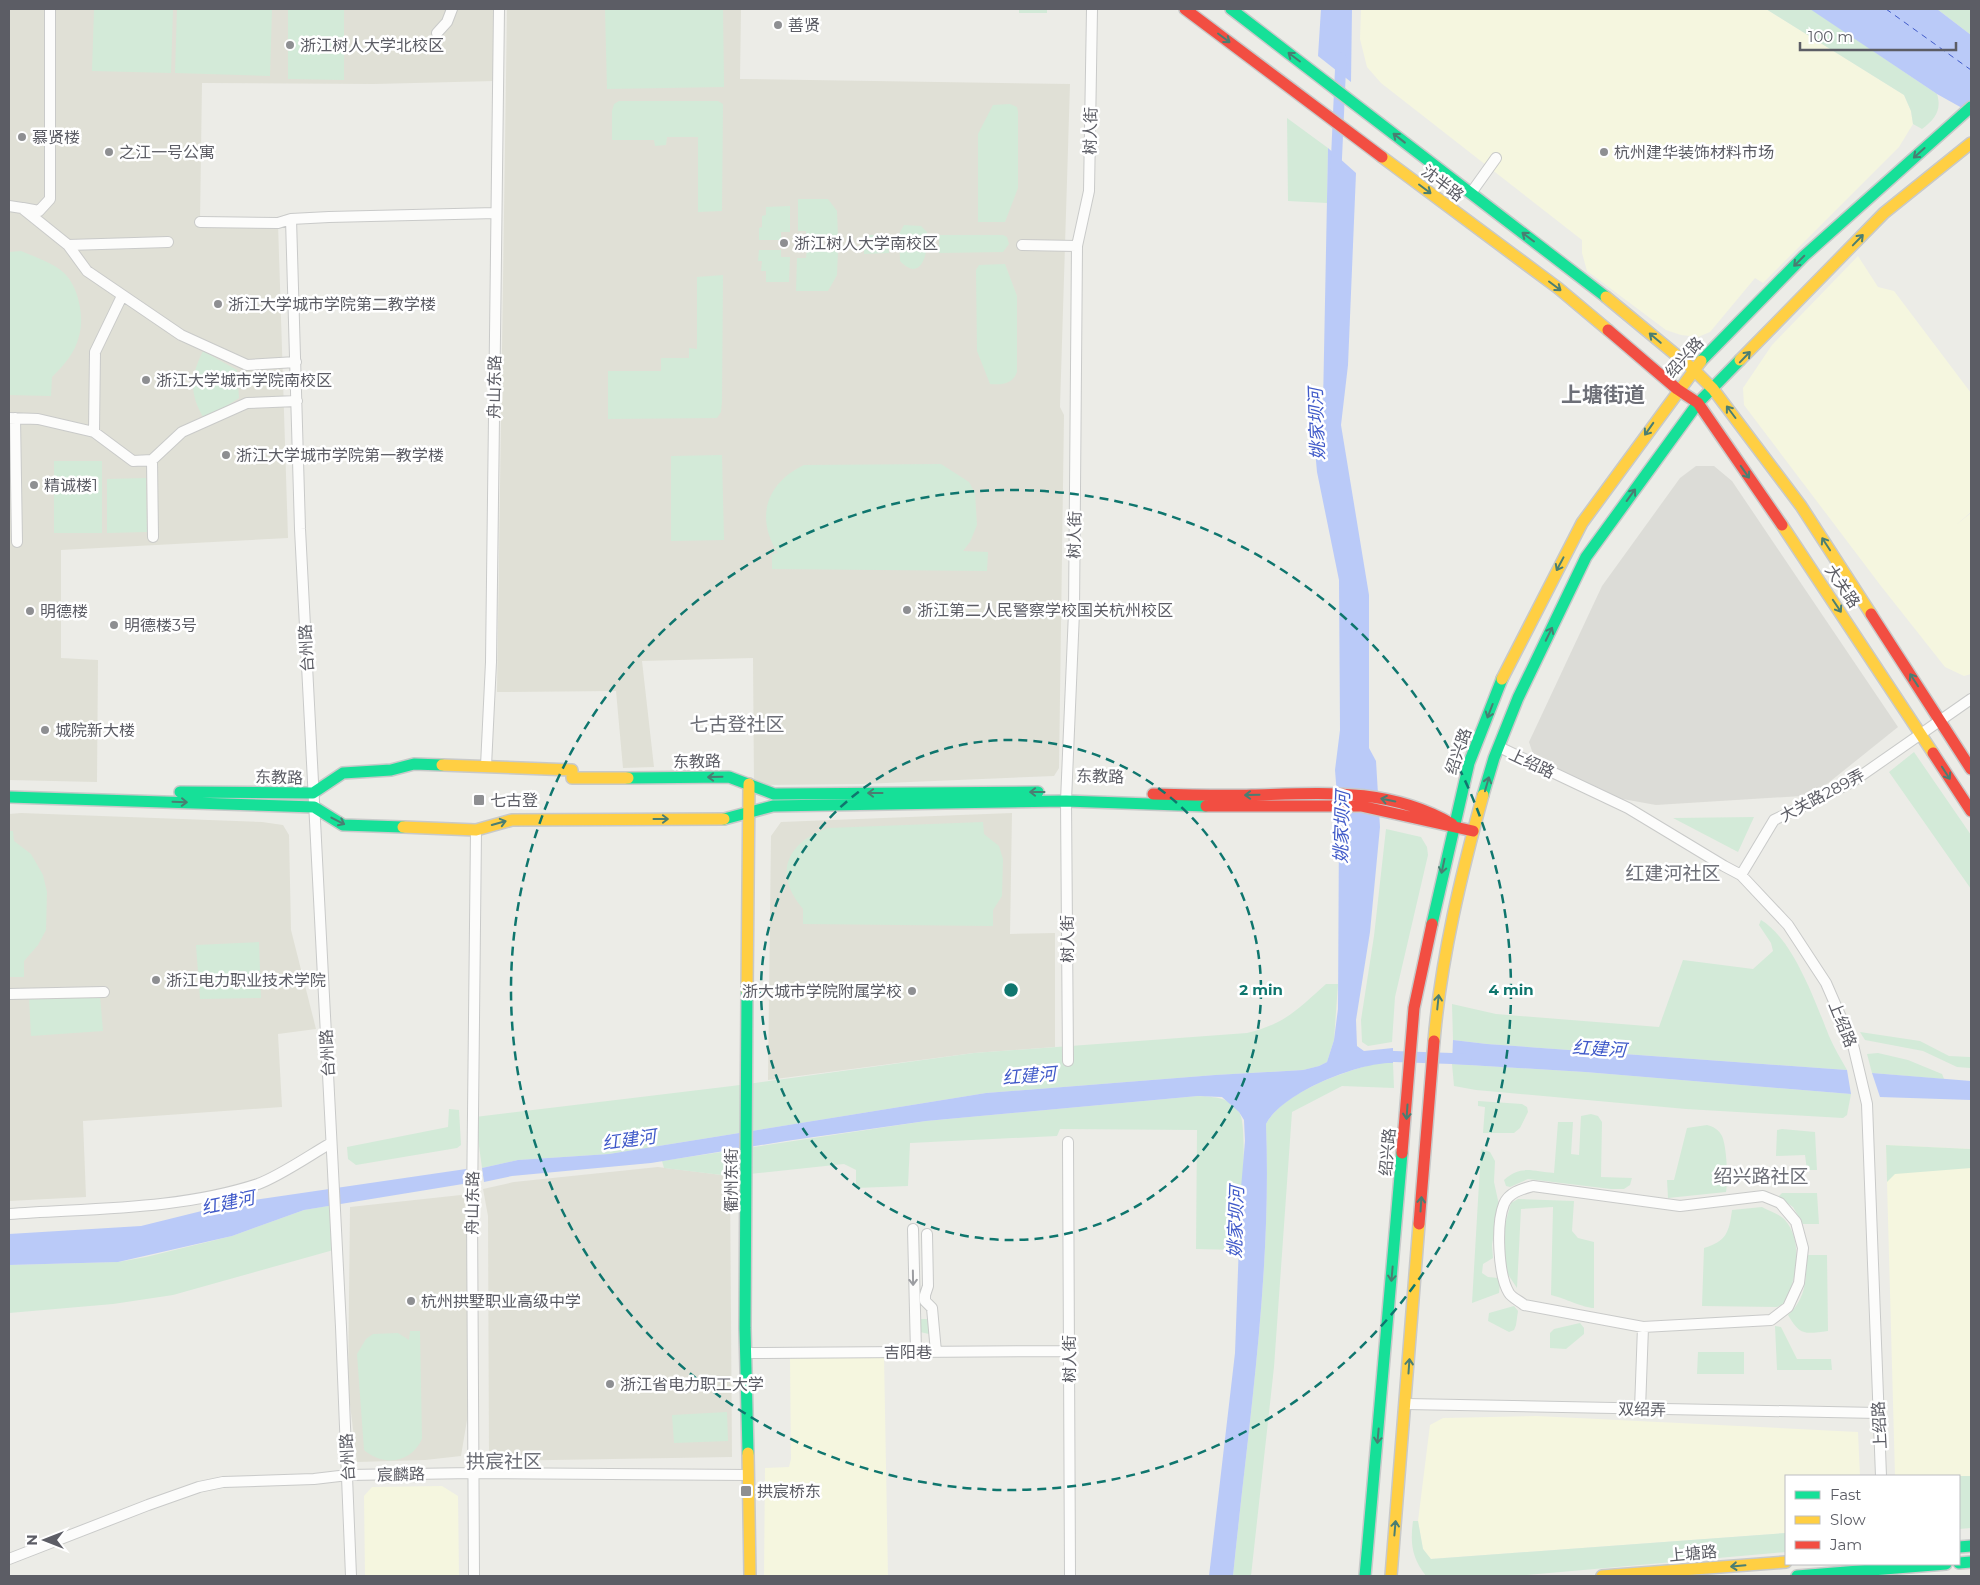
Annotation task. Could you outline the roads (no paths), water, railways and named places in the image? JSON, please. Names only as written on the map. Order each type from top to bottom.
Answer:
[{"type":"main road","name":"沈半路","points":[[1185,9],[1558,288],[1677,389]]},
{"type":"main road","name":"沈半路","points":[[1231,9],[1601,293],[1693,369]]},
{"type":"main road","name":"绍兴路","points":[[1365,1576],[1412,1050],[1414,1008],[1453,824],[1469,763],[1510,660],[1582,523],[1693,369],[1804,256],[1971,107]]},
{"type":"main road","points":[[1391,1576],[1438,996],[1473,831],[1499,747],[1518,698],[1586,557],[1698,403],[1884,213],[1971,143]]},
{"type":"main road","name":"大关路","points":[[1693,369],[1713,389],[1801,506],[1971,769]]},
{"type":"main road","name":"大关路","points":[[1677,389],[1698,403],[1794,542],[1971,811]]},
{"type":"main road","name":"东教路","points":[[9,790],[313,793],[343,773],[391,770],[414,764],[486,766],[572,770],[572,778],[729,777],[774,794],[1066,796],[1246,807],[1300,800],[1361,806],[1433,817],[1473,831]]},
{"type":"main road","name":"衢州东街","points":[[748,784],[746,1353],[750,1576]]},
{"type":"main road","name":"东教路","points":[[9,797],[314,807],[343,825],[476,830],[512,820],[726,819],[774,806],[1066,796]]},
{"type":"main road","name":"上塘路","points":[[1602,1576],[1785,1562]]},
{"type":"main road","points":[[1797,1576],[1934,1565]]},
{"type":"street","points":[[9,206],[39,211],[50,199],[50,9]]},
{"type":"street","points":[[437,33],[447,22],[452,9]]},
{"type":"street","name":"舟山东路","points":[[486,766],[491,662],[499,9]]},
{"type":"street","name":"树人街","points":[[1068,1062],[1066,796],[1074,612],[1077,246],[1089,191],[1092,9]]},
{"type":"street","points":[[1471,193],[1496,158]]},
{"type":"street","points":[[22,208],[68,244],[87,271],[181,334],[247,365],[296,362]]},
{"type":"street","points":[[200,222],[278,223],[292,219],[496,213]]},
{"type":"street","name":"台州路","points":[[292,219],[300,529],[348,1474],[351,1576]]},
{"type":"street","points":[[68,244],[168,242]]},
{"type":"street","points":[[1022,245],[1077,246]]},
{"type":"street","points":[[94,432],[95,352],[122,296]]},
{"type":"street","points":[[17,542],[12,418],[38,418],[94,432],[133,462],[152,460],[182,432],[247,403],[297,401]]},
{"type":"street","points":[[152,460],[153,537]]},
{"type":"street","name":"大关路289弄","points":[[1742,875],[1774,820],[1852,782],[1971,699]]},
{"type":"street","name":"上绍路","points":[[1499,747],[1628,808],[1742,875],[1788,926],[1826,983],[1853,1045],[1866,1104],[1881,1475]]},
{"type":"street","name":"舟山东路","points":[[474,1576],[472,1209],[476,830]]},
{"type":"street","points":[[9,994],[104,992]]},
{"type":"street","name":"树人街","points":[[1068,1142],[1070,1576]]},
{"type":"street","points":[[9,1214],[148,1204],[209,1196],[259,1183],[331,1143]]},
{"type":"street","points":[[1533,1186],[1680,1206],[1763,1196],[1780,1203],[1796,1222],[1803,1248],[1799,1283],[1788,1307],[1771,1320],[1643,1326],[1524,1305],[1509,1294],[1501,1271],[1500,1226],[1504,1203],[1515,1192],[1533,1186]]},
{"type":"street","points":[[913,1229],[916,1352]]},
{"type":"street","points":[[927,1234],[928,1286],[924,1295],[925,1301],[932,1308],[936,1352]]},
{"type":"street","points":[[1640,1409],[1643,1326]]},
{"type":"street","name":"吉阳巷","points":[[746,1353],[1069,1352]]},
{"type":"street","name":"双绍弄","points":[[1406,1404],[1878,1413]]},
{"type":"street","name":"宸麟路","points":[[9,1559],[199,1487],[223,1482],[314,1479],[348,1474],[748,1475]]},
{"type":"water","points":[[1321,9],[1352,9],[1351,82],[1318,56]]},
{"type":"water","points":[[1810,9],[1937,9],[1971,35],[1971,113],[1937,94]]},
{"type":"water","points":[[1328,148],[1356,173],[1348,365],[1341,425],[1369,595],[1369,748],[1376,761],[1380,827],[1370,932],[1356,1020],[1357,1046],[1364,1051],[1393,1048],[1393,1063],[1361,1068],[1322,1082],[1288,1101],[1275,1112],[1266,1124],[1267,1181],[1262,1294],[1252,1407],[1233,1576],[1209,1576],[1235,1353],[1241,1188],[1245,1141],[1244,1120],[1239,1112],[1222,1097],[1198,1096],[926,1121],[651,1163],[512,1176],[484,1182],[482,1168],[518,1160],[609,1154],[986,1093],[1303,1070],[1327,1062],[1334,1040],[1338,1009],[1339,821],[1335,770],[1340,730],[1339,580],[1317,472],[1312,417],[1323,404]]},
{"type":"water","points":[[1453,1040],[1847,1070],[1851,1094],[1585,1072],[1452,1064]]},
{"type":"water","points":[[1872,1073],[1971,1081],[1971,1100],[1880,1097]]},
{"type":"water","points":[[466,1169],[469,1183],[304,1210],[232,1236],[118,1262],[9,1265],[9,1234],[141,1226],[234,1203]]},
{"type":"waterway","name":"姚家坝河","points":[[1336,169],[1341,58]]},
{"type":"waterway","name":"红建河","points":[[1380,1056],[1466,1059]]},
{"type":"place","name":"善贤","points":[[778,25]]},
{"type":"place","name":"浙江树人大学北校区","points":[[290,45]]},
{"type":"place","name":"慕贤楼","points":[[22,137]]},
{"type":"place","name":"之江一号公寓","points":[[109,152]]},
{"type":"place","name":"杭州建华装饰材料市场","points":[[1604,152]]},
{"type":"place","name":"浙江树人大学南校区","points":[[784,243]]},
{"type":"place","name":"浙江大学城市学院第二教学楼","points":[[218,304]]},
{"type":"place","name":"浙江大学城市学院南校区","points":[[146,380]]},
{"type":"place","name":"浙江大学城市学院第一教学楼","points":[[226,455]]},
{"type":"place","name":"精诚楼1","points":[[34,485]]},
{"type":"place","name":"浙江第二人民警察学校国关杭州校区","points":[[907,610]]},
{"type":"place","name":"明德楼","points":[[30,611]]},
{"type":"place","name":"明德楼3号","points":[[114,625]]},
{"type":"place","name":"城院新大楼","points":[[45,730]]},
{"type":"place","name":"七古登","points":[[479,800]]},
{"type":"place","name":"浙江电力职业技术学院","points":[[156,980]]},
{"type":"place","name":"浙大城市学院附属学校","points":[[912,991]]},
{"type":"place","name":"杭州拱墅职业高级中学","points":[[411,1301]]},
{"type":"place","name":"浙江省电力职工大学","points":[[610,1384]]},
{"type":"place","name":"拱宸桥东","points":[[746,1491]]},
{"type":"district","name":"上塘街道","points":[[1603,395]]},
{"type":"district","name":"七古登社区","points":[[737,724]]},
{"type":"district","name":"红建河社区","points":[[1673,873]]},
{"type":"district","name":"绍兴路社区","points":[[1761,1176]]},
{"type":"district","name":"拱宸社区","points":[[504,1461]]}]
